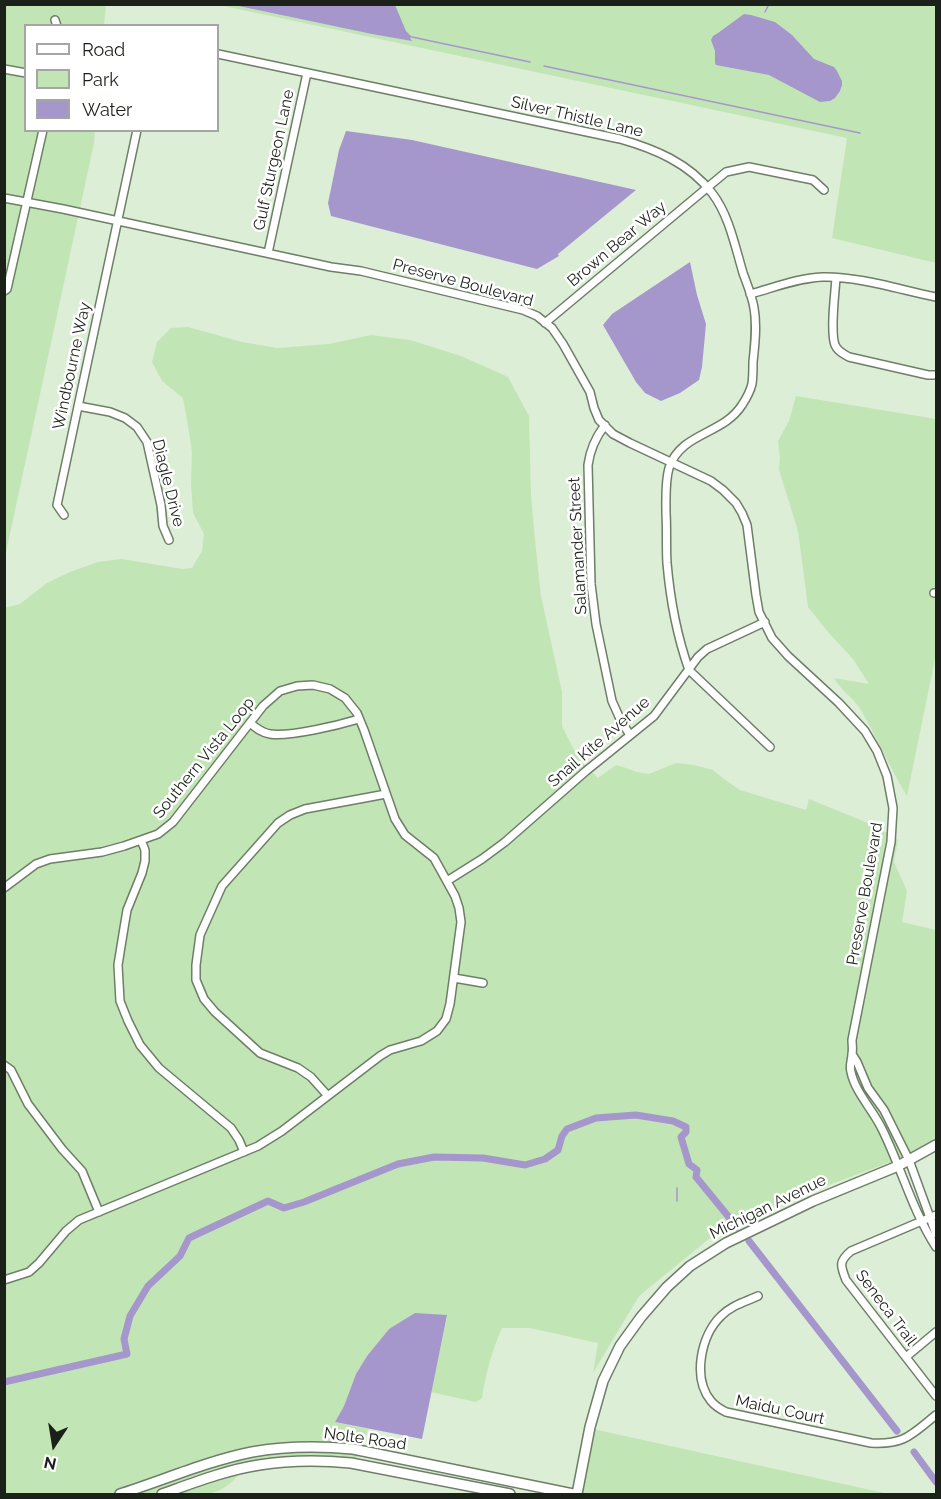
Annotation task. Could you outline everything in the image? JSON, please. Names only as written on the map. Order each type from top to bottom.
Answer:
[{"type":"street","name":"Silver Thistle Lane","points":[[219,54],[608,136],[648,147],[691,171],[711,192],[722,210],[750,294],[756,329],[752,384],[748,395],[735,415],[723,425],[681,447],[671,463]]},
{"type":"street","points":[[4,69],[24,73]]},
{"type":"street","name":"Gulf Sturgeon Lane","points":[[268,253],[307,73]]},
{"type":"street","points":[[4,291],[7,289],[43,132]]},
{"type":"street","points":[[117,221],[137,132]]},
{"type":"street","name":"Brown Bear Way","points":[[545,322],[726,172],[749,166],[813,180],[824,190]]},
{"type":"street","name":"Preserve Boulevard","points":[[4,198],[331,267],[361,271],[524,310],[537,316],[552,328],[590,392],[599,420],[613,434],[711,481],[736,503],[747,525],[759,612],[772,638],[865,731],[877,751],[887,776],[893,808],[891,842],[852,1040],[850,1066],[851,1075],[858,1090],[884,1131],[936,1247]]},
{"type":"street","name":"Windbourne Way","points":[[64,515],[57,505],[117,221]]},
{"type":"street","points":[[750,294],[822,277],[857,280],[936,297]]},
{"type":"street","points":[[836,278],[834,330],[835,344],[839,351],[849,357],[936,375]]},
{"type":"street","name":"Diagle Drive","points":[[78,406],[110,412],[125,418],[137,427],[147,442],[161,505],[163,526],[169,540]]},
{"type":"street","name":"Salamander Street","points":[[604,425],[590,453],[588,465],[591,584],[596,624],[612,701],[630,735]]},
{"type":"street","points":[[671,463],[666,488],[667,563],[683,655],[689,670],[770,747]]},
{"type":"street","name":"Snail Kite Avenue","points":[[447,881],[505,842],[586,771],[654,716],[707,649],[765,622]]},
{"type":"street","name":"Southern Vista Loop","points":[[4,888],[36,864],[50,859],[102,852],[158,834],[173,822],[263,706],[280,691],[297,686],[313,685],[330,689],[345,698],[357,713],[395,819],[405,835],[434,858],[457,902],[461,922],[450,1004],[446,1019],[437,1031],[421,1041],[390,1050],[380,1056],[282,1131],[258,1146],[79,1220],[29,1272],[4,1280]]},
{"type":"street","points":[[250,723],[261,732],[286,735],[359,719]]},
{"type":"street","points":[[328,1096],[311,1077],[298,1068],[260,1053],[209,1006],[196,980],[200,935],[222,886],[278,823],[305,809],[386,794]]},
{"type":"street","points":[[141,840],[145,850],[145,861],[127,910],[118,965],[120,1000],[141,1045],[159,1068],[231,1128],[244,1152]]},
{"type":"street","points":[[454,978],[483,983]]},
{"type":"street","points":[[852,1054],[868,1088],[884,1110],[909,1160],[934,1217],[936,1234]]},
{"type":"street","points":[[4,1065],[11,1070],[28,1104],[82,1171],[99,1212]]},
{"type":"street","name":"Michigan Avenue","points":[[575,1494],[603,1381],[620,1346],[640,1317],[667,1287],[690,1266],[726,1243],[813,1201],[898,1166],[936,1145]]},
{"type":"street","name":"Seneca Trail","points":[[934,1217],[851,1251],[843,1257],[841,1263],[846,1280],[936,1396]]},
{"type":"street","name":"Maidu Court","points":[[758,1296],[733,1306],[713,1326],[705,1339],[702,1352],[702,1378],[705,1392],[716,1407],[726,1412],[885,1444],[897,1443],[905,1439],[936,1415]]},
{"type":"street","points":[[906,1357],[936,1332]]},
{"type":"street","name":"Nolte Road","points":[[120,1494],[217,1461],[252,1452],[289,1447],[327,1447],[353,1449],[575,1494]]},
{"type":"street","name":"Nolte Road","points":[[162,1494],[257,1465],[325,1460],[351,1462],[510,1494]]},
{"type":"green space","points":[[4,5],[106,5],[104,24],[24,24],[24,132],[95,132],[5,557]]},
{"type":"green space","points":[[219,5],[936,5],[936,263],[832,238],[847,138]]},
{"type":"green space","points":[[188,327],[242,342],[277,348],[329,344],[371,335],[410,340],[461,356],[508,377],[529,416],[531,495],[541,596],[562,692],[562,726],[578,758],[598,778],[616,765],[649,774],[676,763],[694,765],[713,770],[740,790],[806,810],[809,799],[875,826],[898,840],[894,862],[907,891],[902,922],[936,930],[936,1141],[893,1161],[802,1195],[710,1238],[639,1296],[593,1373],[598,1343],[530,1328],[502,1328],[490,1362],[482,1398],[476,1402],[431,1392],[447,1316],[389,1329],[367,1356],[356,1374],[344,1406],[335,1422],[368,1429],[363,1447],[216,1458],[109,1494],[5,1494],[4,608],[20,604],[47,583],[98,562],[122,559],[182,569],[192,568],[202,551],[204,534],[193,513],[192,452],[183,398],[162,381],[152,362],[157,342],[171,328]]},
{"type":"green space","points":[[796,396],[936,419],[936,654],[907,796],[861,710],[834,678],[869,684],[853,659],[808,607],[798,531],[779,470],[778,441],[789,421]]},
{"type":"green space","points":[[593,1429],[889,1494],[585,1494],[581,1493]]},
{"type":"green space","points":[[326,1450],[359,1454],[356,1460],[325,1456],[268,1458],[151,1494],[132,1494],[237,1459],[270,1453]]},
{"type":"green space","points":[[240,1473],[217,1491],[202,1494],[172,1494]]},
{"type":"water","points":[[234,5],[395,5],[412,41],[372,34]]},
{"type":"water","points":[[744,14],[775,22],[792,35],[814,59],[834,67],[842,81],[840,91],[835,98],[820,102],[769,75],[716,65],[711,40],[713,36]]},
{"type":"water","points":[[346,131],[412,140],[636,190],[558,254],[559,256],[537,269],[331,216],[328,203],[339,150]]},
{"type":"water","points":[[690,262],[706,324],[702,367],[699,380],[680,393],[661,401],[645,393],[636,382],[603,325],[612,314]]},
{"type":"water","points":[[415,1313],[447,1315],[422,1439],[335,1422],[344,1406],[356,1374],[367,1356],[389,1329]]},
{"type":"waterway","points":[[765,12],[769,4]]},
{"type":"waterway","points":[[412,37],[530,62]]},
{"type":"waterway","points":[[544,66],[860,133]]},
{"type":"waterway","points":[[4,1382],[127,1354],[124,1339],[130,1316],[148,1286],[180,1256],[189,1238],[268,1201],[284,1208],[398,1164],[434,1157],[483,1158],[525,1165],[545,1159],[558,1150],[562,1136],[567,1129],[596,1118],[636,1115],[673,1121],[686,1127],[686,1132],[681,1137],[689,1164],[697,1170],[696,1177],[737,1227]]},
{"type":"waterway","points":[[677,1188],[677,1201]]},
{"type":"waterway","points":[[749,1241],[897,1431]]},
{"type":"waterway","points":[[914,1452],[936,1482]]}]
